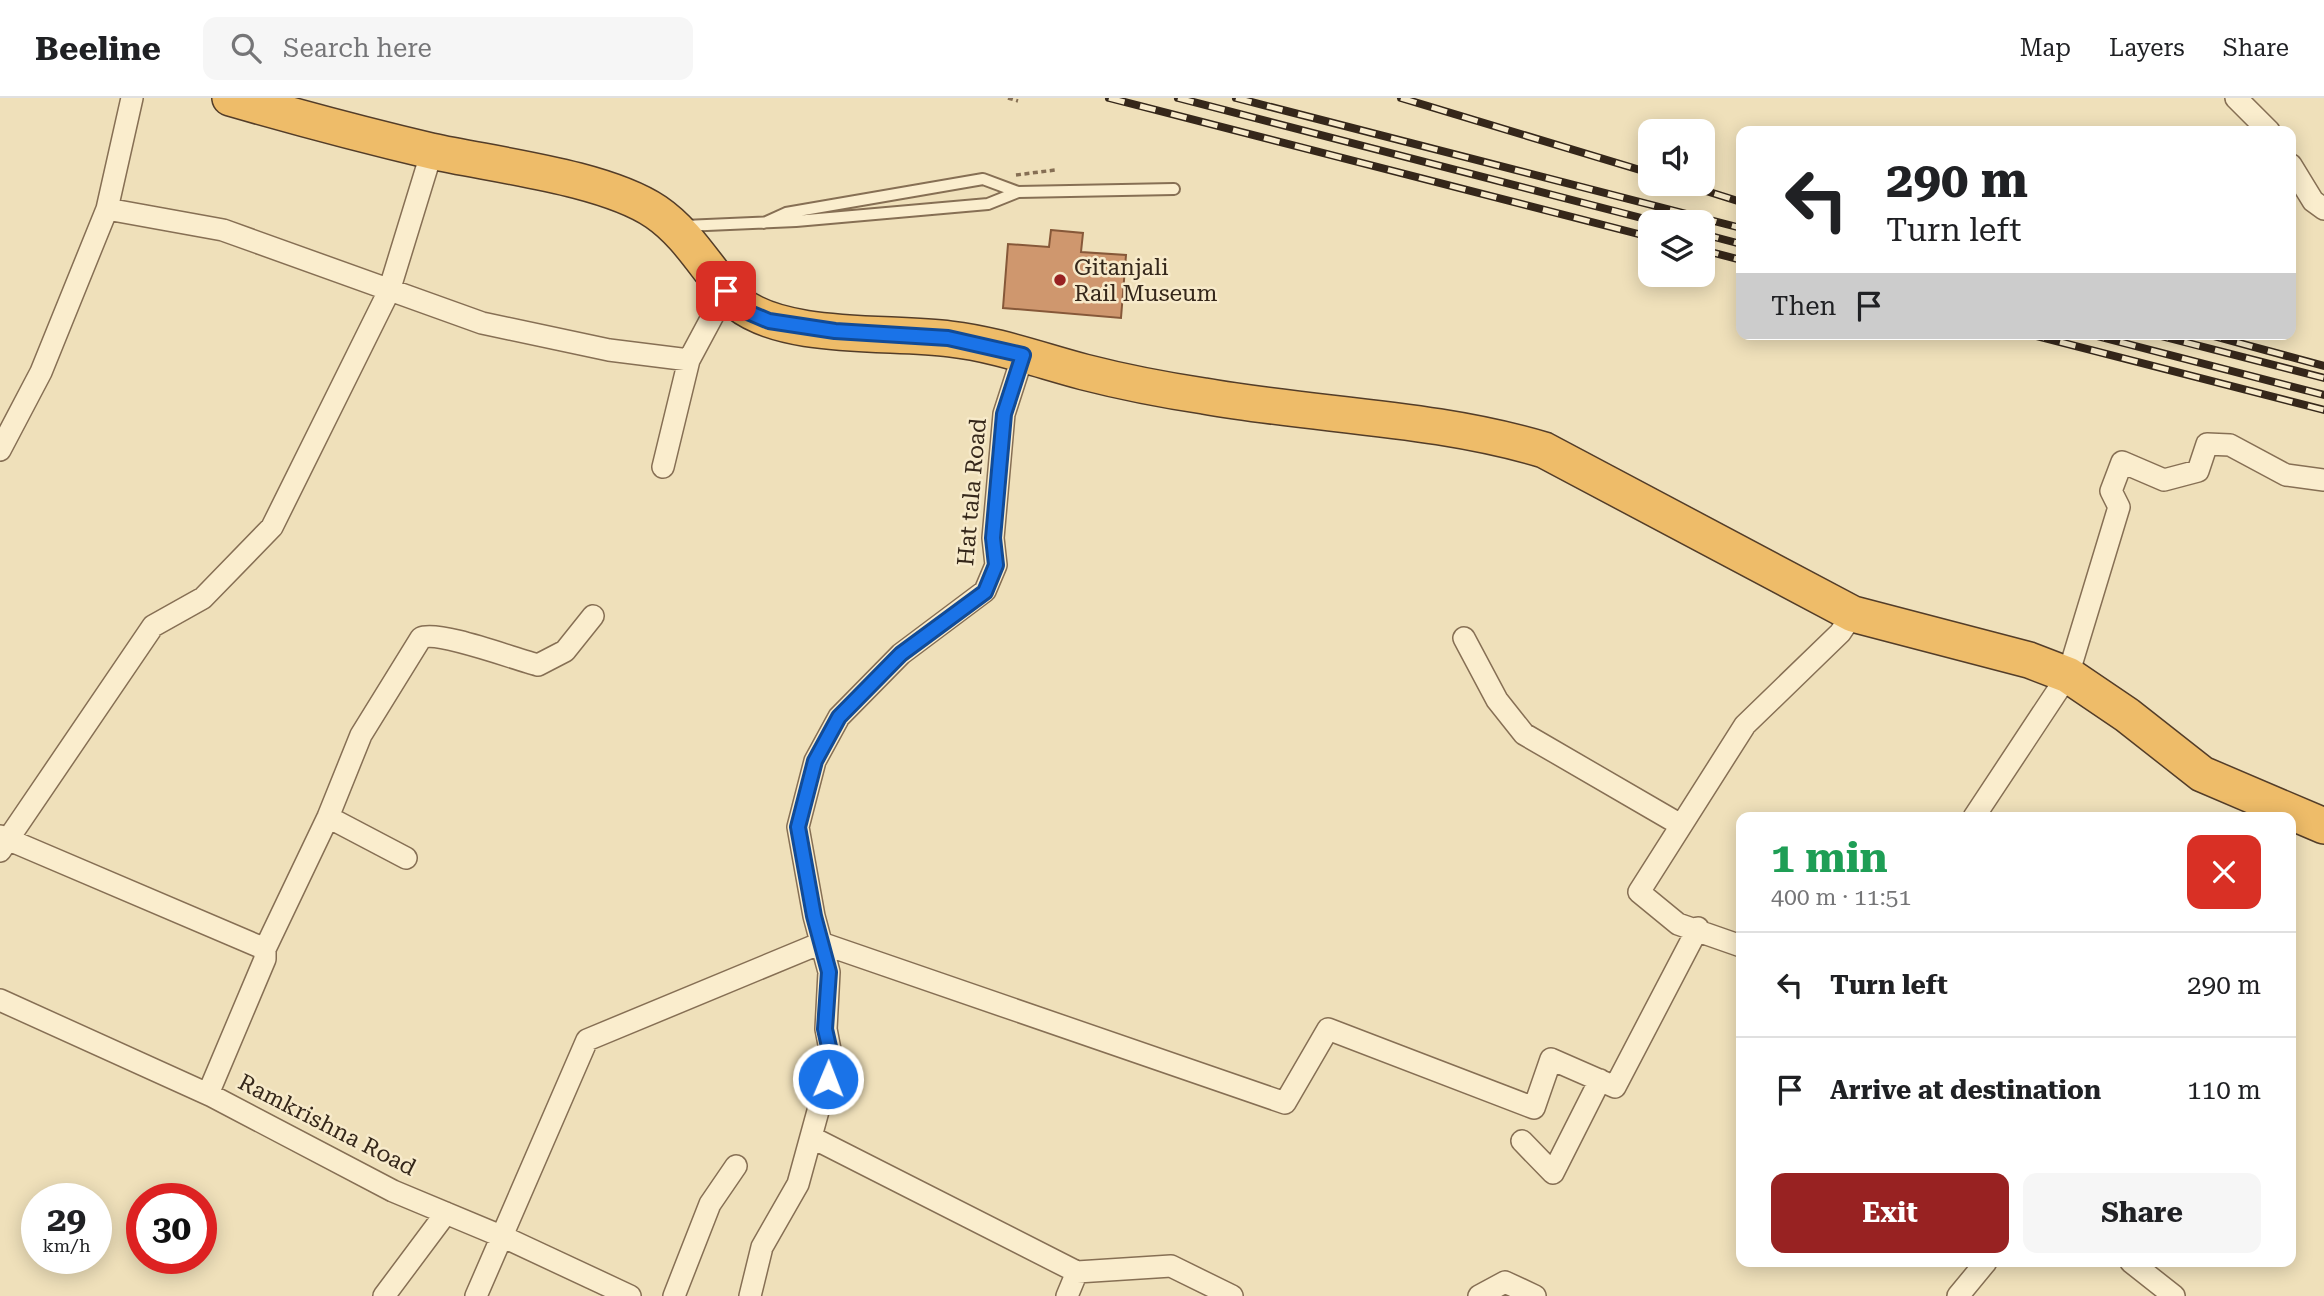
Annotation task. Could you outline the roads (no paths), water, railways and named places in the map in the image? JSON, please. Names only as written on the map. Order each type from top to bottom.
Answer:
[{"type":"highway","points":[[230,98],[432,151],[597,188],[654,211],[675,226],[726,291],[750,313],[769,321],[835,331],[948,338],[1086,372],[1205,397],[1362,415],[1511,440],[1545,450],[1853,614],[2029,660],[2068,675],[2127,715],[2202,774],[2269,811]]},
{"type":"highway","points":[[2296,818],[2324,826]]},
{"type":"street","points":[[0,450],[41,373],[107,209],[132,98]]},
{"type":"street","points":[[2236,98],[2264,126]]},
{"type":"street","points":[[265,949],[2,842],[153,626],[203,598],[272,527],[389,290],[432,151]]},
{"type":"street","points":[[2296,173],[2313,201],[2324,209]]},
{"type":"street","points":[[107,209],[223,230],[482,323],[609,351],[689,360]]},
{"type":"street","points":[[663,467],[689,360],[726,291]]},
{"type":"street","name":"Hat tala Road","points":[[750,1296],[762,1247],[798,1184],[832,1060],[825,1029],[829,972],[798,827],[815,761],[839,717],[901,654],[985,592],[996,565],[993,538],[1004,414],[1023,355]]},
{"type":"street","points":[[1977,812],[2068,675],[2119,507],[2111,491],[2122,462],[2164,480],[2197,471],[2207,444],[2230,444],[2286,475],[2324,480]]},
{"type":"street","points":[[1736,944],[1678,924],[1639,892],[1679,824],[1745,724],[1840,632],[1853,614]]},
{"type":"street","points":[[208,1094],[265,959],[265,949],[328,817],[361,735],[408,654],[421,638],[429,634],[538,665],[565,651],[593,616]]},
{"type":"street","points":[[1464,638],[1497,700],[1524,734],[1679,824]]},
{"type":"street","points":[[328,817],[405,858]]},
{"type":"street","points":[[476,1296],[504,1237],[587,1040],[821,943],[1285,1103],[1328,1029],[1534,1108],[1551,1059],[1615,1087],[1698,929]]},
{"type":"street","name":"Ramkrishna Road","points":[[0,1000],[208,1094],[393,1191],[504,1237],[631,1296]]},
{"type":"street","points":[[1522,1141],[1553,1173],[1600,1080]]},
{"type":"street","points":[[811,1137],[1077,1272],[1171,1266],[1232,1296]]},
{"type":"street","points":[[674,1296],[710,1205],[736,1166]]},
{"type":"street","points":[[384,1296],[446,1213]]},
{"type":"street","points":[[1958,1296],[1982,1267]]},
{"type":"street","points":[[2137,1267],[2174,1296]]},
{"type":"street","points":[[1067,1296],[1077,1272]]},
{"type":"street","points":[[1479,1296],[1505,1282],[1535,1296]]},
{"type":"lane","points":[[764,223],[786,213],[983,179],[1018,192]]},
{"type":"lane","points":[[675,226],[764,223],[988,204],[1018,192],[1174,189]]},
{"type":"railway","points":[[1109,98],[1638,234]]},
{"type":"railway","points":[[1178,98],[1638,217]]},
{"type":"railway","points":[[1236,98],[1736,227]]},
{"type":"railway","points":[[1401,98],[1638,169]]},
{"type":"railway","points":[[1715,194],[1736,200]]},
{"type":"railway","points":[[1715,237],[1736,243]]},
{"type":"railway","points":[[1715,253],[1736,259]]},
{"type":"railway","points":[[2052,340],[2324,410]]},
{"type":"railway","points":[[2112,340],[2324,395]]},
{"type":"railway","points":[[2176,340],[2324,378]]},
{"type":"railway","points":[[2228,340],[2324,366]]},
{"type":"place","name":"Gitanjali Rail Museum","points":[[1060,280]]}]
